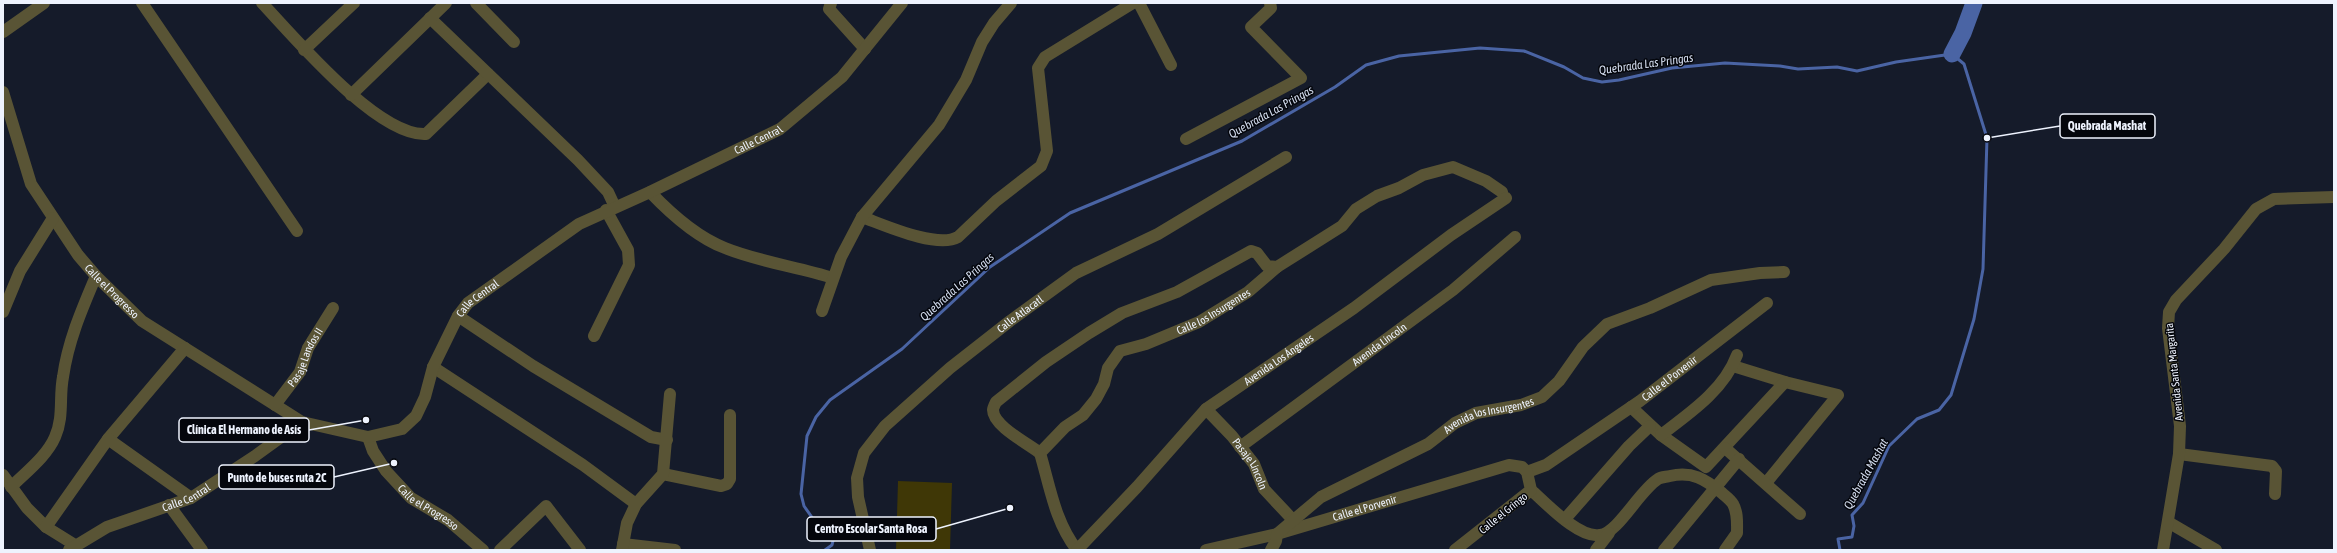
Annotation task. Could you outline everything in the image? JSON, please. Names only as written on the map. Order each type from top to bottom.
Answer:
[{"type":"street","points":[[3,32],[44,3]]},
{"type":"street","points":[[142,3],[297,231]]},
{"type":"street","points":[[262,3],[304,50],[351,95],[404,130],[414,134],[426,134],[488,74]]},
{"type":"street","points":[[304,50],[354,3]]},
{"type":"street","points":[[351,95],[446,3]]},
{"type":"street","points":[[476,3],[514,42]]},
{"type":"street","points":[[831,3],[829,9],[865,49]]},
{"type":"street","name":"Calle Central","points":[[72,548],[107,527],[191,498],[255,456],[302,422],[368,437],[402,429],[416,416],[425,397],[433,367],[458,316],[468,303],[578,224],[611,208],[650,192],[780,128],[842,77],[865,49],[878,30],[902,3]]},
{"type":"street","points":[[822,311],[841,257],[862,217],[939,125],[966,80],[982,42],[1011,3]]},
{"type":"street","points":[[862,217],[919,237],[945,240],[952,240],[958,237],[996,200],[1041,166],[1046,159],[1047,152],[1038,68],[1045,57],[1133,3]]},
{"type":"street","points":[[1139,3],[1171,65]]},
{"type":"street","points":[[1186,139],[1302,78],[1251,27],[1271,8],[1270,3]]},
{"type":"street","points":[[430,18],[578,160],[608,192],[611,208],[628,250],[629,265],[594,336]]},
{"type":"street","name":"Calle el Progresso","points":[[3,92],[31,184],[78,255],[96,276],[142,321],[302,422]]},
{"type":"street","name":"Calle Atlacatl","points":[[870,550],[858,497],[857,478],[864,453],[885,426],[950,368],[1010,321],[1076,273],[1158,234],[1286,157]]},
{"type":"street","name":"Calle los Insurgentes","points":[[1040,453],[1065,427],[1083,415],[1096,399],[1104,384],[1108,368],[1120,351],[1146,344],[1199,322],[1248,292],[1277,267],[1342,226],[1356,209],[1377,196],[1399,188],[1422,175],[1453,167],[1486,181],[1504,195]]},
{"type":"street","points":[[650,192],[680,221],[724,248],[751,257],[804,269],[833,278]]},
{"type":"street","name":"Avenida Los Ángeles","points":[[1077,550],[1137,487],[1206,409],[1354,308],[1504,195]]},
{"type":"street","name":"Avenida Santa Margarita","points":[[2163,550],[2179,454],[2180,426],[2168,328],[2169,312],[2181,294],[2224,249],[2260,206],[2274,199],[2334,197]]},
{"type":"street","points":[[3,312],[20,271],[53,218]]},
{"type":"street","name":"Avenida Lincoln","points":[[1240,446],[1452,290],[1515,237]]},
{"type":"street","points":[[1077,550],[1066,536],[1053,505],[1040,453],[1001,425],[995,418],[993,410],[996,402],[1046,362],[1122,314],[1177,292],[1251,251],[1257,253],[1267,266],[1277,267]]},
{"type":"street","name":"Avenida los Insurgentes","points":[[1277,534],[1292,520],[1321,498],[1428,444],[1455,423],[1476,413],[1521,405],[1542,397],[1559,381],[1583,347],[1607,324],[1650,308],[1711,280],[1760,273],[1784,272]]},
{"type":"street","points":[[11,487],[48,449],[55,438],[61,420],[62,378],[73,330],[96,276]]},
{"type":"street","name":"Calle el Porvenir","points":[[1206,550],[1277,534],[1510,465],[1525,470],[1546,465],[1631,407],[1767,302]]},
{"type":"street","name":"Pasaje Landos II","points":[[275,404],[300,372],[308,348],[333,308]]},
{"type":"street","points":[[458,316],[533,366],[651,437],[667,440]]},
{"type":"street","points":[[46,527],[108,439],[185,348]]},
{"type":"street","points":[[1661,435],[1704,402],[1735,360],[1785,382],[1838,395],[1766,483]]},
{"type":"street","points":[[433,367],[583,464],[636,504]]},
{"type":"street","points":[[1631,407],[1661,435],[1706,467],[1785,382]]},
{"type":"street","points":[[670,394],[663,474],[636,504],[627,523],[622,547],[675,550]]},
{"type":"street","name":"Pasaje Lincoln","points":[[1206,409],[1240,446],[1254,464],[1264,489],[1292,520]]},
{"type":"street","points":[[663,474],[721,486],[727,484],[730,479],[730,415]]},
{"type":"street","points":[[1565,519],[1629,446],[1650,426]]},
{"type":"street","name":"Calle el Progresso","points":[[368,437],[373,451],[386,471],[411,498],[448,520],[483,550]]},
{"type":"street","points":[[108,439],[191,498]]},
{"type":"street","points":[[1725,448],[1800,514]]},
{"type":"street","points":[[2179,454],[2272,466],[2276,471],[2275,494]]},
{"type":"street","points":[[1664,550],[1739,459]]},
{"type":"street","name":"Calle el Gringo","points":[[1455,550],[1531,490],[1525,470]]},
{"type":"street","points":[[1596,550],[1643,493],[1659,479],[1682,474],[1697,476],[1715,487],[1732,502],[1737,517],[1737,533],[1725,550]]},
{"type":"street","points":[[3,475],[27,508],[46,527],[72,548]]},
{"type":"street","points":[[1531,490],[1578,530],[1589,535],[1599,536],[1609,533]]},
{"type":"street","points":[[169,506],[202,550]]},
{"type":"street","points":[[500,550],[546,506],[580,550]]},
{"type":"street","points":[[2168,522],[2216,550]]},
{"type":"street","points":[[1271,550],[1276,541],[1277,534]]},
{"type":"shaded area","points":[[898,481],[952,483],[950,550],[896,550]]},
{"type":"waterway","points":[[1952,54],[1963,33],[1974,3]]},
{"type":"waterway","name":"Quebrada Las Pringas","points":[[825,550],[832,545],[833,541],[818,526],[804,506],[801,494],[807,436],[816,417],[830,400],[902,349],[990,267],[1070,213],[1242,141],[1335,87],[1366,65],[1399,56],[1480,48],[1524,51],[1564,67],[1583,78],[1602,82],[1619,80],[1672,68],[1725,63],[1780,66],[1798,69],[1837,67],[1857,71],[1896,62],[1952,54],[1964,64],[1987,138],[1983,269],[1974,319],[1951,395],[1939,410],[1917,419],[1889,446],[1863,503],[1852,515],[1854,526],[1852,537],[1838,539],[1840,550]]},
{"type":"place","name":"Quebrada Mashat","points":[[1987,138]]},
{"type":"place","name":"Clínica El Hermano de Asís","points":[[366,420]]},
{"type":"place","name":"Punto de buses ruta 2C","points":[[394,463]]},
{"type":"place","name":"Centro Escolar Santa Rosa","points":[[1010,508]]}]
